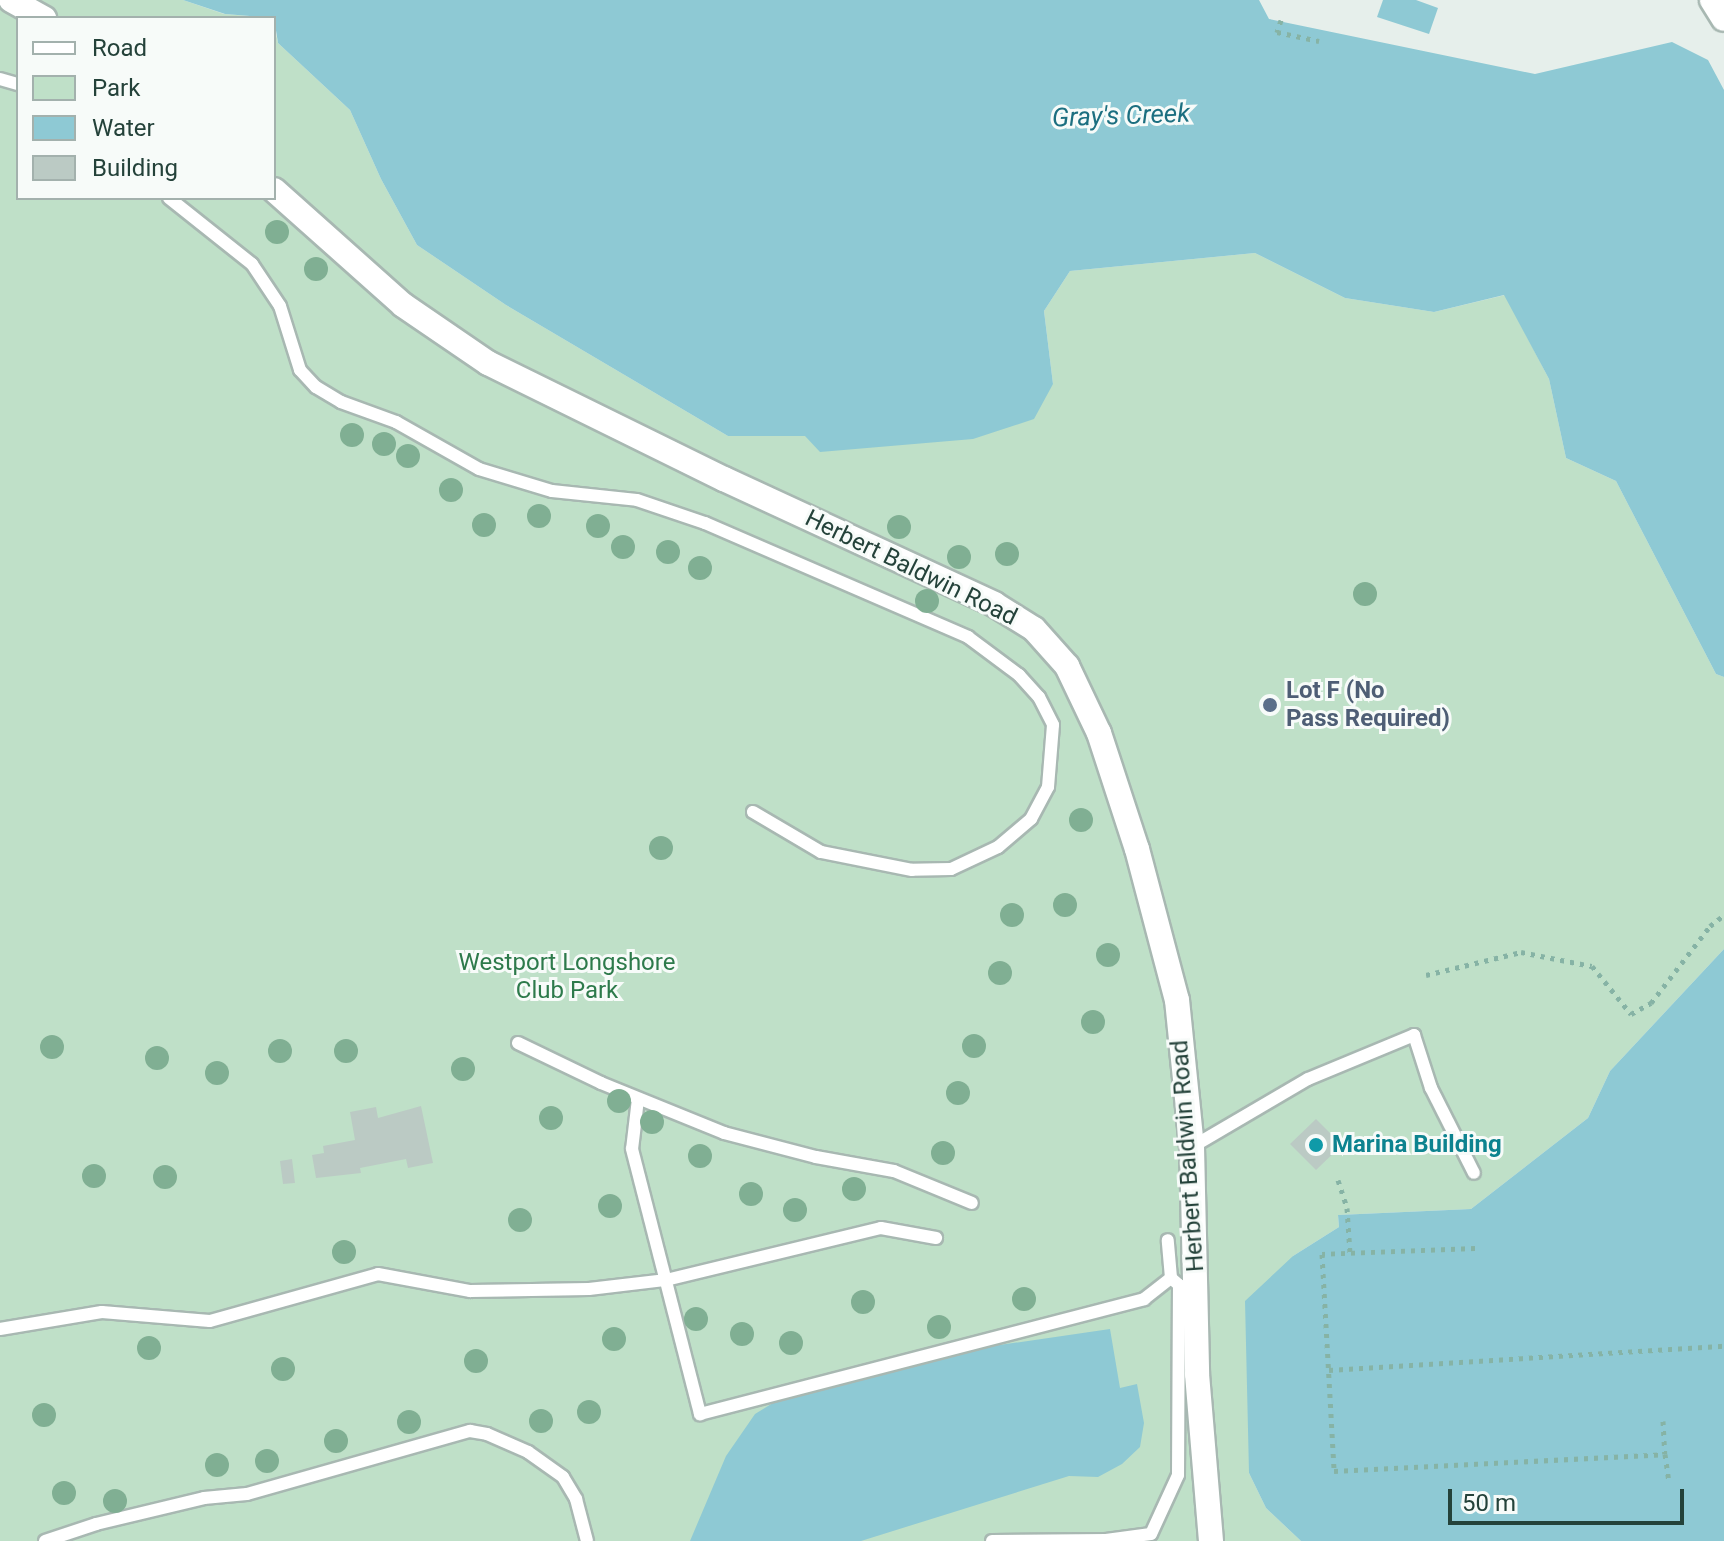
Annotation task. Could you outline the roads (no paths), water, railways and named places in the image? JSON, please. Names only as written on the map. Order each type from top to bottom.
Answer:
[{"type":"street","points":[[11,0],[40,16]]},
{"type":"street","points":[[1712,0],[1724,19]]},
{"type":"street","name":"Herbert Baldwin Road","points":[[276,192],[403,305],[488,363],[724,479],[994,604],[1034,629],[1067,666],[1099,733],[1137,849],[1177,1000],[1192,1147],[1197,1374],[1211,1541]]},
{"type":"lane","points":[[172,200],[252,264],[280,306],[300,370],[316,387],[341,402],[396,422],[479,469],[552,491],[637,500],[705,523],[968,637],[1019,675],[1039,697],[1053,725],[1053,766],[1041,806],[1031,819],[998,847],[951,869],[912,870],[821,852],[753,812]]},
{"type":"lane","points":[[1192,1147],[1308,1079],[1414,1035],[1431,1088],[1474,1173]]},
{"type":"lane","points":[[518,1043],[638,1099],[724,1133],[816,1157],[894,1171],[972,1203]]},
{"type":"lane","points":[[638,1099],[632,1149],[700,1414],[1144,1299],[1171,1278]]},
{"type":"lane","points":[[0,1329],[102,1312],[210,1321],[378,1274],[470,1291],[589,1289],[666,1280],[881,1228],[936,1238]]},
{"type":"lane","points":[[992,1541],[1106,1540],[1151,1534],[1178,1475],[1179,1285],[1171,1278],[1168,1240]]},
{"type":"lane","points":[[45,1541],[96,1524],[189,1502],[247,1494],[470,1431],[487,1434],[528,1452],[563,1477],[576,1499],[587,1541]]},
{"type":"water","name":"Gray's Creek","points":[[183,0],[1259,0],[1269,19],[1535,74],[1672,42],[1708,60],[1724,90],[1724,677],[1716,674],[1616,481],[1566,458],[1549,379],[1504,295],[1434,312],[1345,298],[1255,253],[1070,271],[1044,311],[1053,384],[1034,419],[973,439],[820,452],[805,436],[728,436],[506,305],[417,245],[381,179],[350,110],[278,43],[276,16],[225,14]]},
{"type":"water","points":[[1383,0],[1416,0],[1438,8],[1429,34],[1377,17]]},
{"type":"water","points":[[1724,949],[1724,1541],[1301,1541],[1266,1508],[1249,1473],[1245,1301],[1293,1256],[1339,1227],[1338,1215],[1471,1209],[1588,1118],[1610,1071]]},
{"type":"water","points":[[1110,1329],[1120,1388],[1137,1384],[1144,1423],[1140,1447],[1122,1464],[1098,1477],[1069,1476],[861,1541],[690,1541],[726,1456],[755,1414],[776,1401],[986,1347]]},
{"type":"place","name":"Lot F (No Pass Required)","points":[[1270,705]]},
{"type":"place","name":"Marina Building","points":[[1316,1145]]},
{"type":"park label","name":"Westport Longshore Club Park","points":[[567,977]]}]
